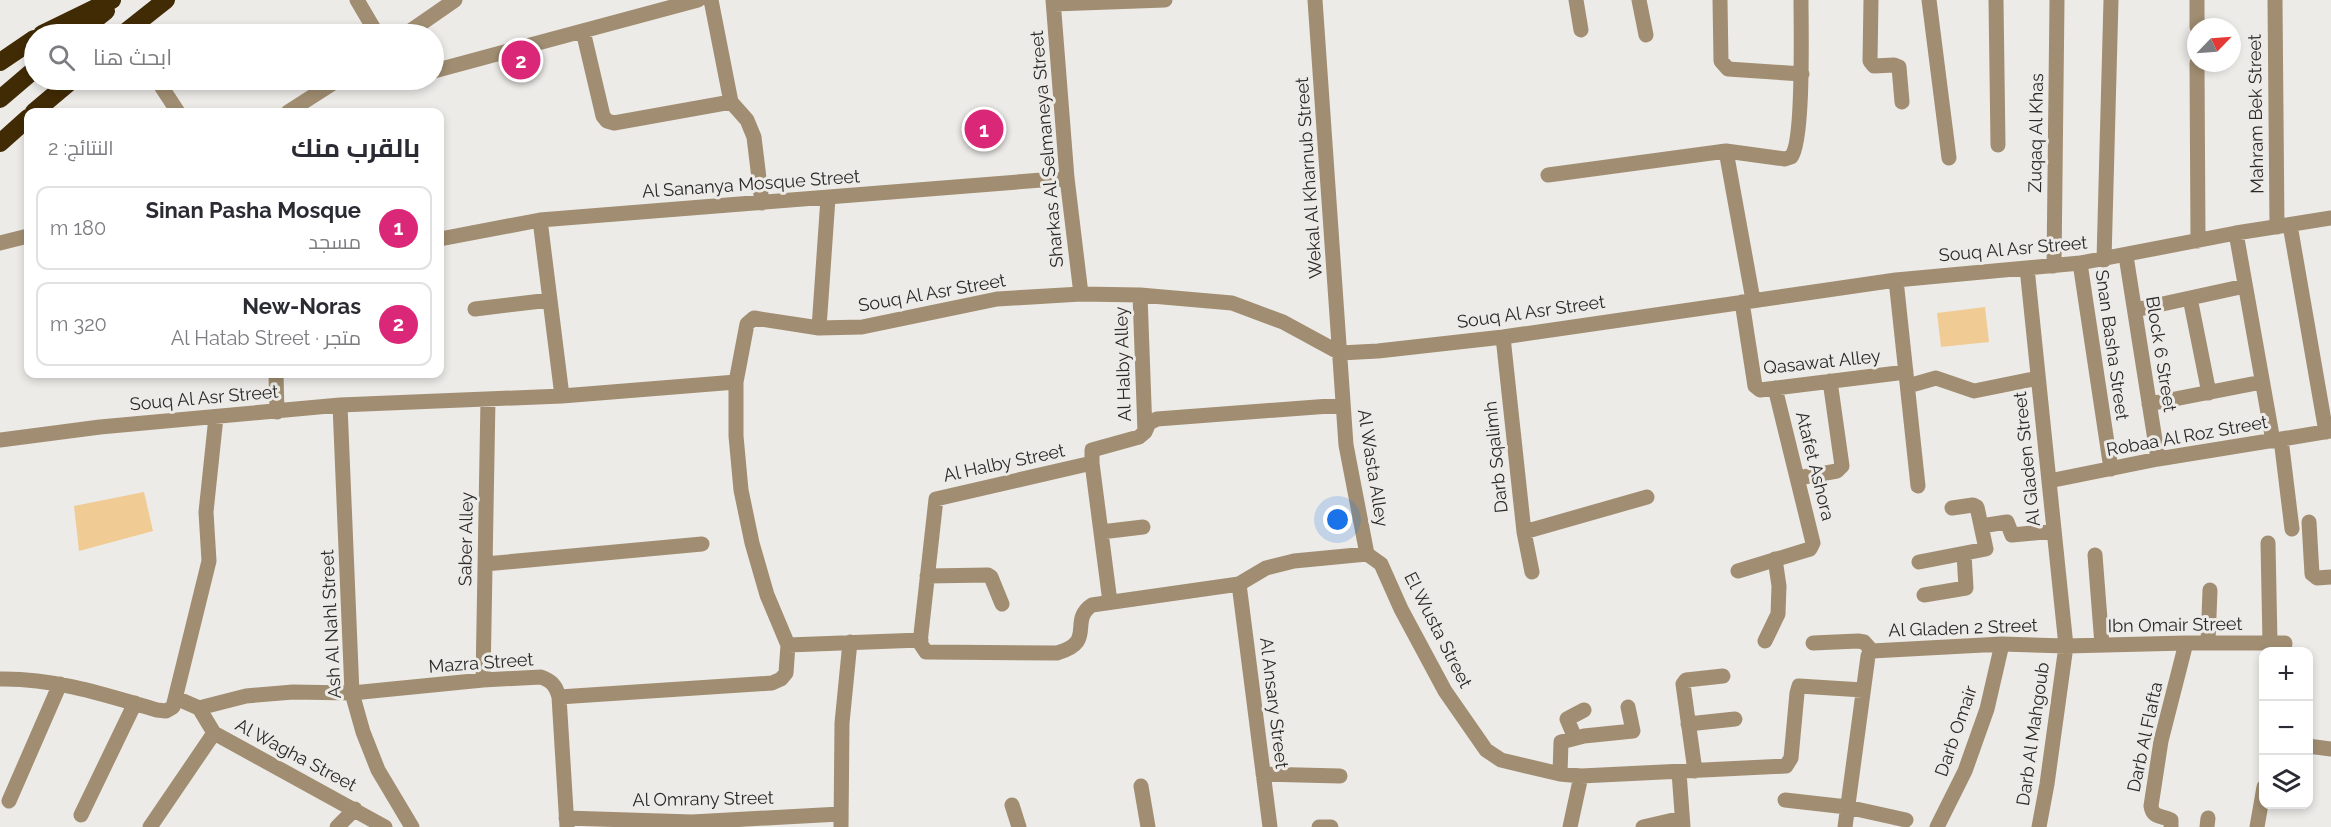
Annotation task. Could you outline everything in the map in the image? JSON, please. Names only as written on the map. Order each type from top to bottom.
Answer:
[{"type":"highway","points":[[63,24],[112,0]]},
{"type":"highway","points":[[89,24],[119,0]]},
{"type":"highway","points":[[137,24],[166,0]]},
{"type":"highway","points":[[0,62],[24,46]]},
{"type":"highway","points":[[0,99],[24,79]]},
{"type":"highway","points":[[39,108],[60,90]]},
{"type":"highway","points":[[0,143],[24,122]]},
{"type":"street","points":[[357,0],[371,24]]},
{"type":"street","points":[[420,24],[455,0]]},
{"type":"street","points":[[444,68],[698,0]]},
{"type":"street","points":[[711,0],[731,102],[751,128],[762,203]]},
{"type":"street","points":[[1054,2],[1165,0]]},
{"type":"street","name":"Wekal Al Kharnub Street","points":[[1315,0],[1340,352]]},
{"type":"street","points":[[1576,0],[1581,30]]},
{"type":"street","points":[[1639,0],[1646,35]]},
{"type":"street","points":[[1720,0],[1721,62],[1724,66],[1728,69],[1802,74]]},
{"type":"street","points":[[1548,175],[1725,151],[1785,159],[1791,157],[1796,146],[1802,74],[1801,0]]},
{"type":"street","points":[[1871,0],[1870,61],[1874,66],[1899,67],[1902,102]]},
{"type":"street","points":[[1929,0],[1949,158]]},
{"type":"street","points":[[1996,0],[1998,145]]},
{"type":"street","name":"Zuqaq Al Khas","points":[[2054,266],[2057,0]]},
{"type":"street","points":[[2104,260],[2111,0]]},
{"type":"street","points":[[2197,0],[2197,18]]},
{"type":"street","name":"Mahram Bek Street","points":[[2275,0],[2283,226],[2329,431]]},
{"type":"street","name":"Sharkas Al Selmaneya Street","points":[[1054,2],[1067,178],[1081,294]]},
{"type":"street","points":[[583,31],[603,116],[607,121],[614,123],[731,102]]},
{"type":"street","points":[[2197,72],[2198,242]]},
{"type":"street","points":[[164,90],[175,108]]},
{"type":"street","points":[[294,108],[322,90]]},
{"type":"street","points":[[1725,151],[1748,301]]},
{"type":"street","name":"Al Sananya Mosque Street","points":[[444,238],[540,220],[1067,178]]},
{"type":"street","points":[[819,328],[828,198]]},
{"type":"street","name":"Souq Al Asr Street","points":[[0,440],[100,427],[340,405],[562,396],[736,382],[747,324],[751,319],[757,317],[819,328],[862,327],[997,299],[1081,294],[1140,295],[1232,303],[1283,322],[1340,352],[1378,351],[1503,337],[1896,280],[2104,260],[2236,233],[2331,218]]},
{"type":"street","points":[[540,220],[562,396]]},
{"type":"street","points":[[2236,233],[2262,382],[2277,440],[2292,529]]},
{"type":"street","points":[[0,243],[24,237]]},
{"type":"street","name":"Block 6 Street","points":[[2126,255],[2158,459]]},
{"type":"street","name":"Snan Basha Street","points":[[2080,263],[2110,469]]},
{"type":"street","name":"Al Gladen Street","points":[[2027,268],[2066,646]]},
{"type":"street","points":[[1896,280],[1918,486]]},
{"type":"street","points":[[2135,310],[2245,286]]},
{"type":"street","name":"Al Halby Alley","points":[[1140,295],[1145,432]]},
{"type":"street","points":[[2190,298],[2208,393]]},
{"type":"street","points":[[475,309],[550,300]]},
{"type":"street","name":"Qasawat Alley","points":[[1748,301],[1755,386],[1760,390],[1830,381],[1936,378],[1974,391],[2038,378]]},
{"type":"street","name":"Darb Sqalimh","points":[[1503,337],[1524,532],[1532,572]]},
{"type":"street","name":"Al Wasta Alley","points":[[1340,352],[1346,445],[1367,554]]},
{"type":"street","points":[[276,378],[277,412]]},
{"type":"street","points":[[1798,478],[1837,471],[1842,466],[1830,381]]},
{"type":"street","points":[[566,823],[559,697],[772,683],[781,679],[786,673],[788,645],[767,595],[745,511],[736,436],[736,382]]},
{"type":"street","points":[[2149,404],[2262,382]]},
{"type":"street","name":"Atafet Ashora","points":[[1738,572],[1810,549],[1813,543],[1775,388]]},
{"type":"street","name":"Saber Alley","points":[[483,680],[489,399]]},
{"type":"street","name":"Ash Al Nahl Street","points":[[340,405],[352,693],[363,732],[378,770],[412,827]]},
{"type":"street","name":"Al Halby Street","points":[[1110,602],[1092,464],[1093,449],[1136,439],[1145,432],[1149,423],[1157,419],[1344,405]]},
{"type":"street","points":[[0,679],[86,688],[135,704],[166,711],[173,707],[209,561],[206,512],[216,417]]},
{"type":"street","name":"Robaa Al Roz Street","points":[[2049,481],[2158,459],[2329,431]]},
{"type":"street","name":"Al Halby Street","points":[[923,646],[934,503],[938,497],[1092,464]]},
{"type":"street","points":[[1524,532],[1647,498]]},
{"type":"street","points":[[1919,561],[1986,549],[1975,506],[1952,508]]},
{"type":"street","points":[[1981,526],[2007,522],[2012,535],[2054,531]]},
{"type":"street","points":[[2309,522],[2312,574],[2317,578],[2331,577]]},
{"type":"street","points":[[1101,532],[1143,527]]},
{"type":"street","points":[[2268,543],[2280,646]]},
{"type":"street","points":[[485,564],[702,544]]},
{"type":"street","points":[[788,645],[850,642],[1063,651],[1076,645],[1081,635],[1082,616],[1085,610],[1092,605],[1239,584],[1266,568],[1294,561],[1367,554]]},
{"type":"street","name":"El Wusta Street","points":[[1367,554],[1381,564],[1401,609],[1445,691],[1486,750],[1501,760],[1560,774],[1581,776],[1786,766],[1791,758],[1799,686],[1863,690]]},
{"type":"street","points":[[1924,595],[1966,588],[1964,554]]},
{"type":"street","points":[[2094,555],[2102,645]]},
{"type":"street","points":[[1765,641],[1778,614],[1779,586],[1775,559]]},
{"type":"street","points":[[927,576],[987,575],[991,577],[1002,604]]},
{"type":"street","name":"Al Ansary Street","points":[[1239,584],[1270,827]]},
{"type":"street","points":[[2208,642],[2210,590]]},
{"type":"street","points":[[840,820],[842,723],[850,642]]},
{"type":"street","points":[[1814,643],[1864,642],[1870,655],[1863,690],[1845,827]]},
{"type":"street","name":"Ibn Omair Street","points":[[2066,646],[2208,642],[2280,646]]},
{"type":"street","name":"Darb Al Flafta","points":[[2171,827],[2171,820],[2158,817],[2151,806],[2161,741],[2186,643]]},
{"type":"street","name":"Al Gladen 2 Street","points":[[1870,655],[2002,644],[2066,646]]},
{"type":"street","name":"Darb Omair","points":[[1937,827],[1965,771],[1987,709],[2002,644]]},
{"type":"street","name":"Darb Al Mahgoub","points":[[2039,827],[2066,646]]},
{"type":"street","points":[[1643,827],[1682,822],[1687,772],[1688,724],[1684,681],[1723,676]]},
{"type":"street","name":"Mazra Street","points":[[199,708],[246,696],[293,692],[352,693],[483,680],[541,677],[554,684],[559,697]]},
{"type":"street","points":[[9,801],[60,684]]},
{"type":"street","points":[[176,698],[199,708]]},
{"type":"street","points":[[81,815],[135,704]]},
{"type":"street","points":[[1560,774],[1560,742],[1633,731],[1628,707]]},
{"type":"street","name":"Al Wagha Street","points":[[199,708],[214,733],[385,827]]},
{"type":"street","points":[[1575,738],[1567,719],[1584,710]]},
{"type":"street","points":[[1688,724],[1735,719]]},
{"type":"street","points":[[150,827],[214,733]]},
{"type":"street","points":[[2313,745],[2331,749]]},
{"type":"street","points":[[1263,774],[1340,776]]},
{"type":"street","points":[[1570,827],[1581,776]]},
{"type":"street","points":[[1141,786],[1148,827]]},
{"type":"street","points":[[1785,800],[1847,807],[1906,820]]},
{"type":"street","points":[[1012,805],[1019,827]]},
{"type":"street","points":[[337,827],[355,809]]},
{"type":"street","points":[[2257,827],[2260,809]]},
{"type":"street","name":"Al Omrany Street","points":[[566,823],[692,825],[840,820]]},
{"type":"street","points":[[1319,827],[1331,827]]},
{"type":"shaded area","points":[[1985,307],[1989,342],[1941,347],[1937,313]]},
{"type":"shaded area","points":[[144,492],[153,531],[79,551],[74,506]]},
{"type":"place","name":"New-Noras","points":[[521,60]]},
{"type":"place","name":"Sinan Pasha Mosque","points":[[984,129]]}]
